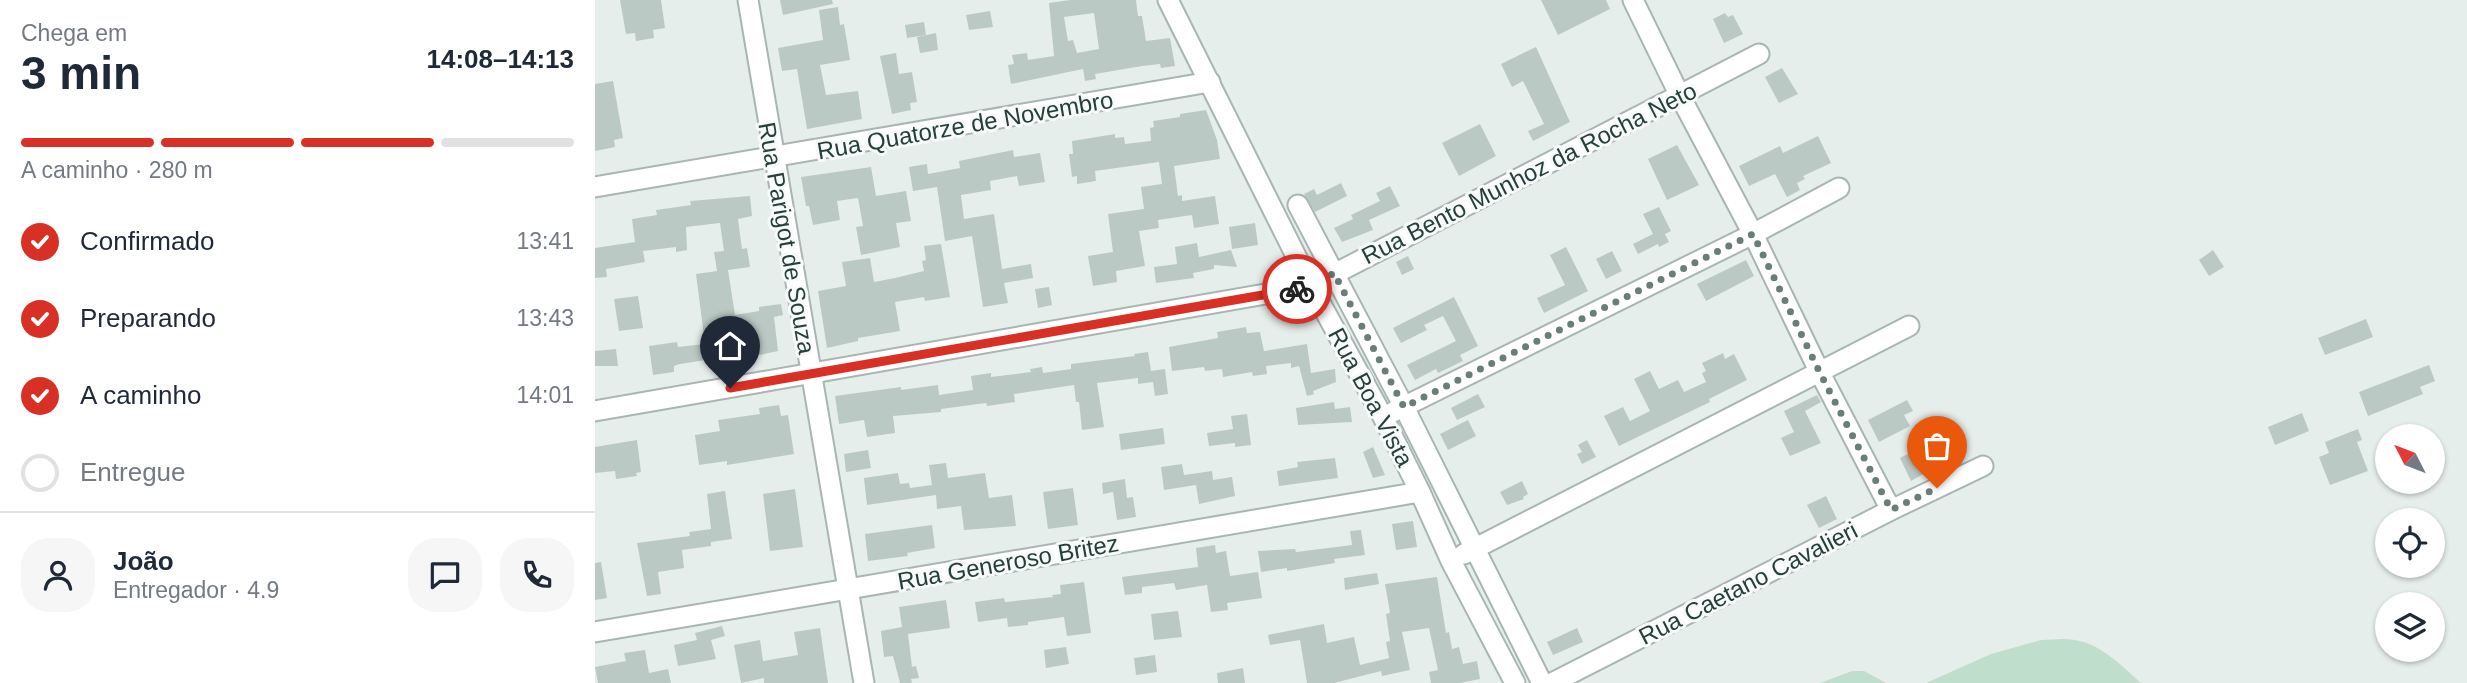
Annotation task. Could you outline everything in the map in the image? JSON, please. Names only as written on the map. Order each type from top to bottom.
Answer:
[{"type":"street","name":"Rua Parigot de Souza","points":[[748,0],[864,683]]},
{"type":"street","name":"Rua Boa Vista","points":[[1168,0],[1311,286],[1383,417],[1451,561],[1515,683]]},
{"type":"street","points":[[1633,0],[1891,510]]},
{"type":"street","name":"Rua Bento Munhoz da Rocha Neto","points":[[595,411],[1311,286],[1759,54]]},
{"type":"street","name":"Rua Quatorze de Novembro","points":[[595,187],[1210,82]]},
{"type":"street","points":[[1383,417],[1753,234],[1839,188]]},
{"type":"street","name":"Rua Boa Vista","points":[[1298,205],[1404,407],[1542,683]]},
{"type":"street","points":[[1451,561],[1909,326]]},
{"type":"street","name":"Rua Caetano Cavalieri","points":[[1552,683],[1983,466]]},
{"type":"street","name":"Rua Generoso Britez","points":[[595,632],[1420,492]]},
{"type":"green space","points":[[2071,639],[2085,642],[2111,657],[2141,683],[1926,683],[1991,654],[2041,640]]},
{"type":"green space","points":[[1852,671],[1864,671],[1886,683],[1820,683]]},
{"type":"building","points":[[620,0],[661,0],[665,28],[653,30],[654,38],[636,41],[635,33],[626,34]]},
{"type":"building","points":[[780,0],[832,0],[833,4],[783,15]]},
{"type":"building","points":[[1070,0],[1136,0],[1146,41],[1170,38],[1175,66],[1142,66],[1095,74],[1096,79],[1085,81],[1083,69],[1011,84],[1008,65],[1014,64],[1012,55],[1027,53],[1028,60],[1054,56],[1049,3]],"holes":[[[1094,13],[1099,49],[1077,53],[1073,40],[1068,41],[1064,17]]]},
{"type":"building","points":[[1541,0],[1606,0],[1610,9],[1558,35]]},
{"type":"building","points":[[838,7],[850,60],[820,65],[826,95],[858,91],[862,119],[807,129],[797,69],[782,71],[778,48],[823,40],[819,10]]},
{"type":"building","points":[[990,11],[993,27],[969,30],[966,15]]},
{"type":"building","points":[[1725,13],[1728,17],[1733,15],[1743,34],[1724,43],[1713,19]]},
{"type":"building","points":[[924,22],[926,35],[907,38],[905,25]]},
{"type":"building","points":[[936,33],[938,50],[920,53],[917,37]]},
{"type":"building","points":[[1536,47],[1570,122],[1533,141],[1528,131],[1544,124],[1523,81],[1512,87],[1501,64]]},
{"type":"building","points":[[896,53],[899,74],[912,72],[917,102],[910,103],[911,110],[892,114],[880,56]]},
{"type":"building","points":[[1782,68],[1798,94],[1779,103],[1765,77]]},
{"type":"building","points":[[613,81],[623,138],[614,140],[615,147],[595,151],[595,84]]},
{"type":"building","points":[[1206,110],[1217,140],[1220,159],[1174,166],[1178,196],[1182,195],[1182,201],[1215,196],[1219,224],[1194,228],[1192,215],[1158,220],[1159,228],[1139,231],[1145,266],[1116,271],[1117,282],[1093,286],[1088,256],[1113,252],[1108,214],[1144,209],[1141,187],[1162,184],[1159,162],[1095,171],[1096,181],[1077,184],[1077,176],[1072,177],[1069,154],[1073,154],[1072,141],[1115,134],[1115,138],[1124,137],[1125,144],[1151,141],[1150,128],[1154,127],[1153,121]]},
{"type":"building","points":[[1480,124],[1496,156],[1459,176],[1442,143]]},
{"type":"building","points":[[1818,136],[1831,163],[1803,176],[1805,179],[1797,183],[1800,190],[1787,197],[1775,174],[1749,186],[1739,166],[1780,146],[1783,153]]},
{"type":"building","points":[[1677,145],[1699,185],[1667,200],[1648,159]]},
{"type":"building","points":[[1013,150],[1014,157],[1040,153],[1045,182],[1019,186],[1017,176],[990,181],[991,190],[961,195],[964,219],[994,214],[1002,269],[1031,264],[1033,278],[1004,283],[1008,303],[983,307],[972,236],[945,241],[937,187],[913,191],[909,167],[927,164],[928,174],[960,168],[959,161]]},
{"type":"building","points":[[871,167],[876,196],[906,191],[911,221],[896,223],[900,247],[861,255],[856,227],[863,226],[858,198],[837,201],[840,220],[813,225],[809,206],[806,206],[801,177]]},
{"type":"building","points":[[1341,183],[1347,196],[1315,212],[1304,194],[1314,189],[1317,195]]},
{"type":"building","points":[[1390,186],[1400,206],[1369,220],[1373,230],[1342,242],[1334,228],[1353,219],[1351,215],[1380,201],[1376,193]]},
{"type":"building","points":[[750,196],[752,216],[738,219],[742,249],[747,248],[750,267],[728,270],[735,315],[759,311],[759,307],[781,304],[783,315],[774,317],[778,351],[745,358],[744,354],[680,364],[674,366],[674,372],[653,375],[649,346],[677,342],[678,347],[705,344],[696,274],[717,271],[714,252],[724,251],[720,223],[686,227],[687,250],[676,252],[676,247],[643,251],[645,262],[606,269],[607,277],[595,278],[595,248],[635,242],[632,219],[657,215],[656,210],[691,205],[690,201]]},
{"type":"building","points":[[1659,207],[1671,231],[1665,234],[1669,242],[1659,247],[1658,244],[1638,254],[1633,244],[1653,234],[1643,214]]},
{"type":"building","points":[[1255,223],[1258,245],[1232,249],[1229,227]]},
{"type":"building","points":[[1197,243],[1199,257],[1231,250],[1237,267],[1214,265],[1214,269],[1193,273],[1194,278],[1156,283],[1154,267],[1177,264],[1175,247]]},
{"type":"building","points":[[941,244],[950,297],[925,301],[924,297],[895,302],[900,331],[858,338],[858,341],[827,348],[818,291],[846,286],[842,262],[870,258],[874,282],[924,271],[924,246]]},
{"type":"building","points":[[1566,247],[1588,291],[1544,313],[1537,298],[1565,285],[1550,255]]},
{"type":"building","points":[[2213,250],[2224,267],[2209,276],[2199,260]]},
{"type":"building","points":[[1612,251],[1622,271],[1606,279],[1596,259]]},
{"type":"building","points":[[1408,256],[1414,269],[1402,275],[1396,262]]},
{"type":"building","points":[[1746,260],[1754,276],[1706,301],[1697,284]]},
{"type":"building","points":[[1049,287],[1052,305],[1038,308],[1035,289]]},
{"type":"building","points":[[638,296],[643,328],[619,331],[614,299]]},
{"type":"building","points":[[1454,297],[1478,346],[1460,355],[1463,361],[1438,373],[1436,369],[1415,380],[1407,365],[1456,341],[1443,316],[1424,325],[1427,330],[1401,343],[1393,328]]},
{"type":"building","points":[[2366,319],[2373,337],[2325,355],[2318,338]]},
{"type":"building","points":[[1246,327],[1247,333],[1260,332],[1264,351],[1307,344],[1311,373],[1335,369],[1336,382],[1307,396],[1299,366],[1291,368],[1291,363],[1266,366],[1267,374],[1253,376],[1252,372],[1223,377],[1222,369],[1205,371],[1204,367],[1172,371],[1169,347],[1218,338],[1217,332]]},
{"type":"building","points":[[616,349],[618,366],[595,366],[595,351]]},
{"type":"building","points":[[1148,352],[1151,371],[1165,369],[1168,394],[1155,396],[1153,382],[1138,384],[1138,378],[1097,383],[1104,427],[1082,430],[1074,385],[1014,394],[1015,402],[987,406],[986,403],[941,409],[941,412],[893,416],[895,433],[867,437],[864,420],[839,424],[835,396],[938,385],[939,395],[973,390],[971,376],[991,373],[991,377],[1031,372],[1030,369],[1042,367],[1043,373],[1071,369],[1071,364]]},
{"type":"building","points":[[1723,353],[1725,359],[1734,354],[1747,380],[1709,399],[1710,402],[1619,446],[1604,416],[1623,407],[1630,421],[1650,411],[1634,379],[1650,371],[1659,389],[1678,380],[1684,392],[1706,382],[1702,373],[1706,371],[1702,363]]},
{"type":"building","points":[[2429,365],[2435,381],[2420,387],[2423,394],[2368,416],[2359,392]]},
{"type":"building","points":[[1478,394],[1485,407],[1457,420],[1451,408]]},
{"type":"building","points":[[1817,395],[1821,402],[1805,411],[1821,443],[1790,456],[1781,438],[1794,432],[1784,411]]},
{"type":"building","points":[[1907,400],[1913,411],[1904,415],[1910,426],[1879,442],[1868,420]]},
{"type":"building","points":[[1334,402],[1335,409],[1350,407],[1352,422],[1298,425],[1296,408]]},
{"type":"building","points":[[779,405],[781,416],[788,415],[794,454],[727,465],[727,461],[699,465],[695,435],[720,431],[718,420],[760,414],[759,408]]},
{"type":"building","points":[[2302,413],[2309,431],[2275,445],[2268,427]]},
{"type":"building","points":[[1247,414],[1251,445],[1235,447],[1235,443],[1209,446],[1207,433],[1233,429],[1231,416]]},
{"type":"building","points":[[1468,420],[1476,436],[1448,450],[1440,434]]},
{"type":"building","points":[[1163,428],[1165,444],[1121,450],[1119,434]]},
{"type":"building","points":[[2358,429],[2362,440],[2357,442],[2368,471],[2330,485],[2319,457],[2329,453],[2325,442]]},
{"type":"building","points":[[637,440],[641,472],[636,473],[637,476],[616,479],[615,471],[595,473],[595,447]]},
{"type":"building","points":[[1587,440],[1596,457],[1582,464],[1577,454],[1582,452],[1578,445]]},
{"type":"building","points":[[1373,447],[1385,475],[1373,478],[1363,452]]},
{"type":"building","points":[[1928,448],[1937,466],[1911,481],[1900,458],[1916,450],[1917,453]]},
{"type":"building","points":[[868,450],[871,468],[846,472],[844,454]]},
{"type":"building","points":[[1335,458],[1338,478],[1279,486],[1277,471],[1298,467],[1297,462]]},
{"type":"building","points":[[946,463],[948,478],[985,473],[989,498],[1012,495],[1016,526],[964,530],[961,506],[937,509],[936,495],[867,505],[864,478],[898,473],[900,484],[909,483],[910,488],[932,485],[929,465]]},
{"type":"building","points":[[1182,464],[1184,475],[1212,471],[1213,480],[1232,477],[1235,496],[1199,504],[1196,485],[1164,490],[1161,467]]},
{"type":"building","points":[[1125,479],[1127,498],[1133,497],[1136,517],[1117,520],[1113,492],[1103,494],[1102,483]]},
{"type":"building","points":[[1522,481],[1528,494],[1524,499],[1507,505],[1500,492]]},
{"type":"building","points":[[1073,488],[1078,525],[1048,529],[1043,492]]},
{"type":"building","points":[[795,489],[803,547],[770,551],[763,494]]},
{"type":"building","points":[[725,491],[732,539],[711,542],[711,546],[682,550],[684,568],[658,572],[661,594],[647,596],[637,543],[690,536],[689,532],[711,529],[707,494]]},
{"type":"building","points":[[1826,496],[1837,519],[1819,528],[1807,505]]},
{"type":"building","points":[[1413,521],[1417,547],[1396,550],[1392,524]]},
{"type":"building","points":[[932,525],[935,548],[907,553],[908,556],[868,561],[865,534]]},
{"type":"building","points":[[1361,530],[1365,555],[1334,559],[1335,563],[1287,571],[1287,568],[1261,572],[1258,551],[1295,549],[1296,552],[1352,545],[1350,531]]},
{"type":"building","points":[[1215,545],[1216,553],[1226,551],[1230,576],[1258,572],[1262,598],[1227,603],[1228,610],[1211,612],[1207,585],[1176,590],[1174,583],[1142,587],[1142,593],[1125,595],[1122,577],[1198,567],[1196,548]]},
{"type":"building","points":[[601,562],[607,598],[595,600],[595,563]]},
{"type":"building","points":[[1377,573],[1379,584],[1345,590],[1344,578]]},
{"type":"building","points":[[1437,577],[1446,633],[1449,632],[1452,649],[1459,647],[1463,664],[1477,661],[1480,679],[1460,683],[1431,683],[1429,672],[1438,670],[1429,628],[1402,632],[1410,670],[1382,676],[1381,671],[1334,683],[1307,683],[1300,640],[1270,645],[1268,635],[1324,624],[1327,643],[1354,637],[1360,665],[1389,658],[1386,642],[1390,641],[1386,614],[1390,613],[1385,584]]},
{"type":"building","points":[[1084,582],[1091,633],[1067,636],[1064,617],[1008,627],[1007,618],[978,622],[975,602],[1004,598],[1005,602],[1053,597],[1052,595],[1061,594],[1060,585]]},
{"type":"building","points":[[946,600],[950,628],[908,634],[912,667],[916,666],[919,678],[911,679],[912,683],[900,683],[893,656],[884,657],[881,631],[902,627],[899,607]]},
{"type":"building","points":[[1178,611],[1182,637],[1154,640],[1151,614]]},
{"type":"building","points":[[722,626],[725,636],[711,640],[716,659],[678,666],[674,645],[697,640],[695,633]]},
{"type":"building","points":[[820,628],[828,683],[764,683],[764,678],[741,683],[734,645],[760,640],[763,661],[798,655],[794,632]]},
{"type":"building","points":[[1577,628],[1583,642],[1553,655],[1547,642]]},
{"type":"building","points":[[1066,647],[1069,664],[1046,668],[1044,650]]},
{"type":"building","points":[[645,650],[649,673],[668,669],[671,683],[598,683],[595,667],[626,661],[624,653]]},
{"type":"building","points":[[1155,655],[1157,672],[1136,675],[1134,658]]},
{"type":"building","points":[[1243,668],[1245,683],[1218,683],[1217,673]]},
{"type":"way so far","points":[[1297,289],[1311,286],[1334,273],[1404,407],[1753,234],[1819,371],[1891,510],[1937,488]]},
{"type":"route","points":[[730,388],[1297,289]]}]
